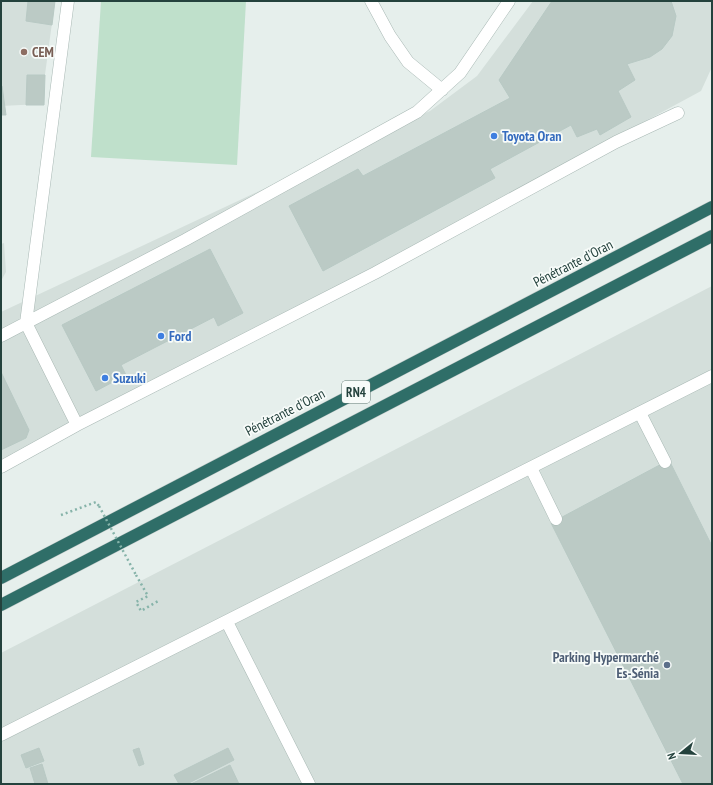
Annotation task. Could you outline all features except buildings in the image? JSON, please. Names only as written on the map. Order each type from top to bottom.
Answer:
[{"type":"highway","name":"Pénétrante d'Oran","points":[[1,578],[712,208]]},
{"type":"highway","name":"RN4","points":[[1,605],[712,236]]},
{"type":"street","points":[[68,1],[26,323],[77,426]]},
{"type":"street","points":[[371,1],[390,36],[408,62],[442,90]]},
{"type":"street","points":[[1,336],[185,240],[417,112],[460,73],[509,1]]},
{"type":"street","points":[[1,467],[77,426],[375,273],[616,142],[678,113]]},
{"type":"street","points":[[1,735],[712,376]]},
{"type":"street","points":[[640,413],[665,462]]},
{"type":"street","points":[[531,468],[556,519]]},
{"type":"street","points":[[227,622],[309,784]]},
{"type":"path","points":[[61,515],[96,502],[148,596],[136,602],[141,611],[160,600]]},
{"type":"shaded area","name":"CEM","points":[[1,1],[55,1],[41,104],[1,106]]},
{"type":"shaded area","points":[[533,1],[712,1],[712,67],[701,91],[1,470],[1,312],[430,111],[477,76]]},
{"type":"shaded area","points":[[4,243],[6,272],[1,281],[1,244]]},
{"type":"shaded area","points":[[712,286],[712,784],[1,784],[1,653]]},
{"type":"green space","points":[[101,1],[246,1],[237,165],[91,157]]},
{"type":"place","name":"CEM","points":[[24,52]]},
{"type":"place","name":"Toyota Oran","points":[[494,136]]},
{"type":"place","name":"Ford","points":[[161,336]]},
{"type":"place","name":"Suzuki","points":[[105,378]]},
{"type":"place","name":"Parking Hypermarché Es-Sénia","points":[[667,665]]}]
